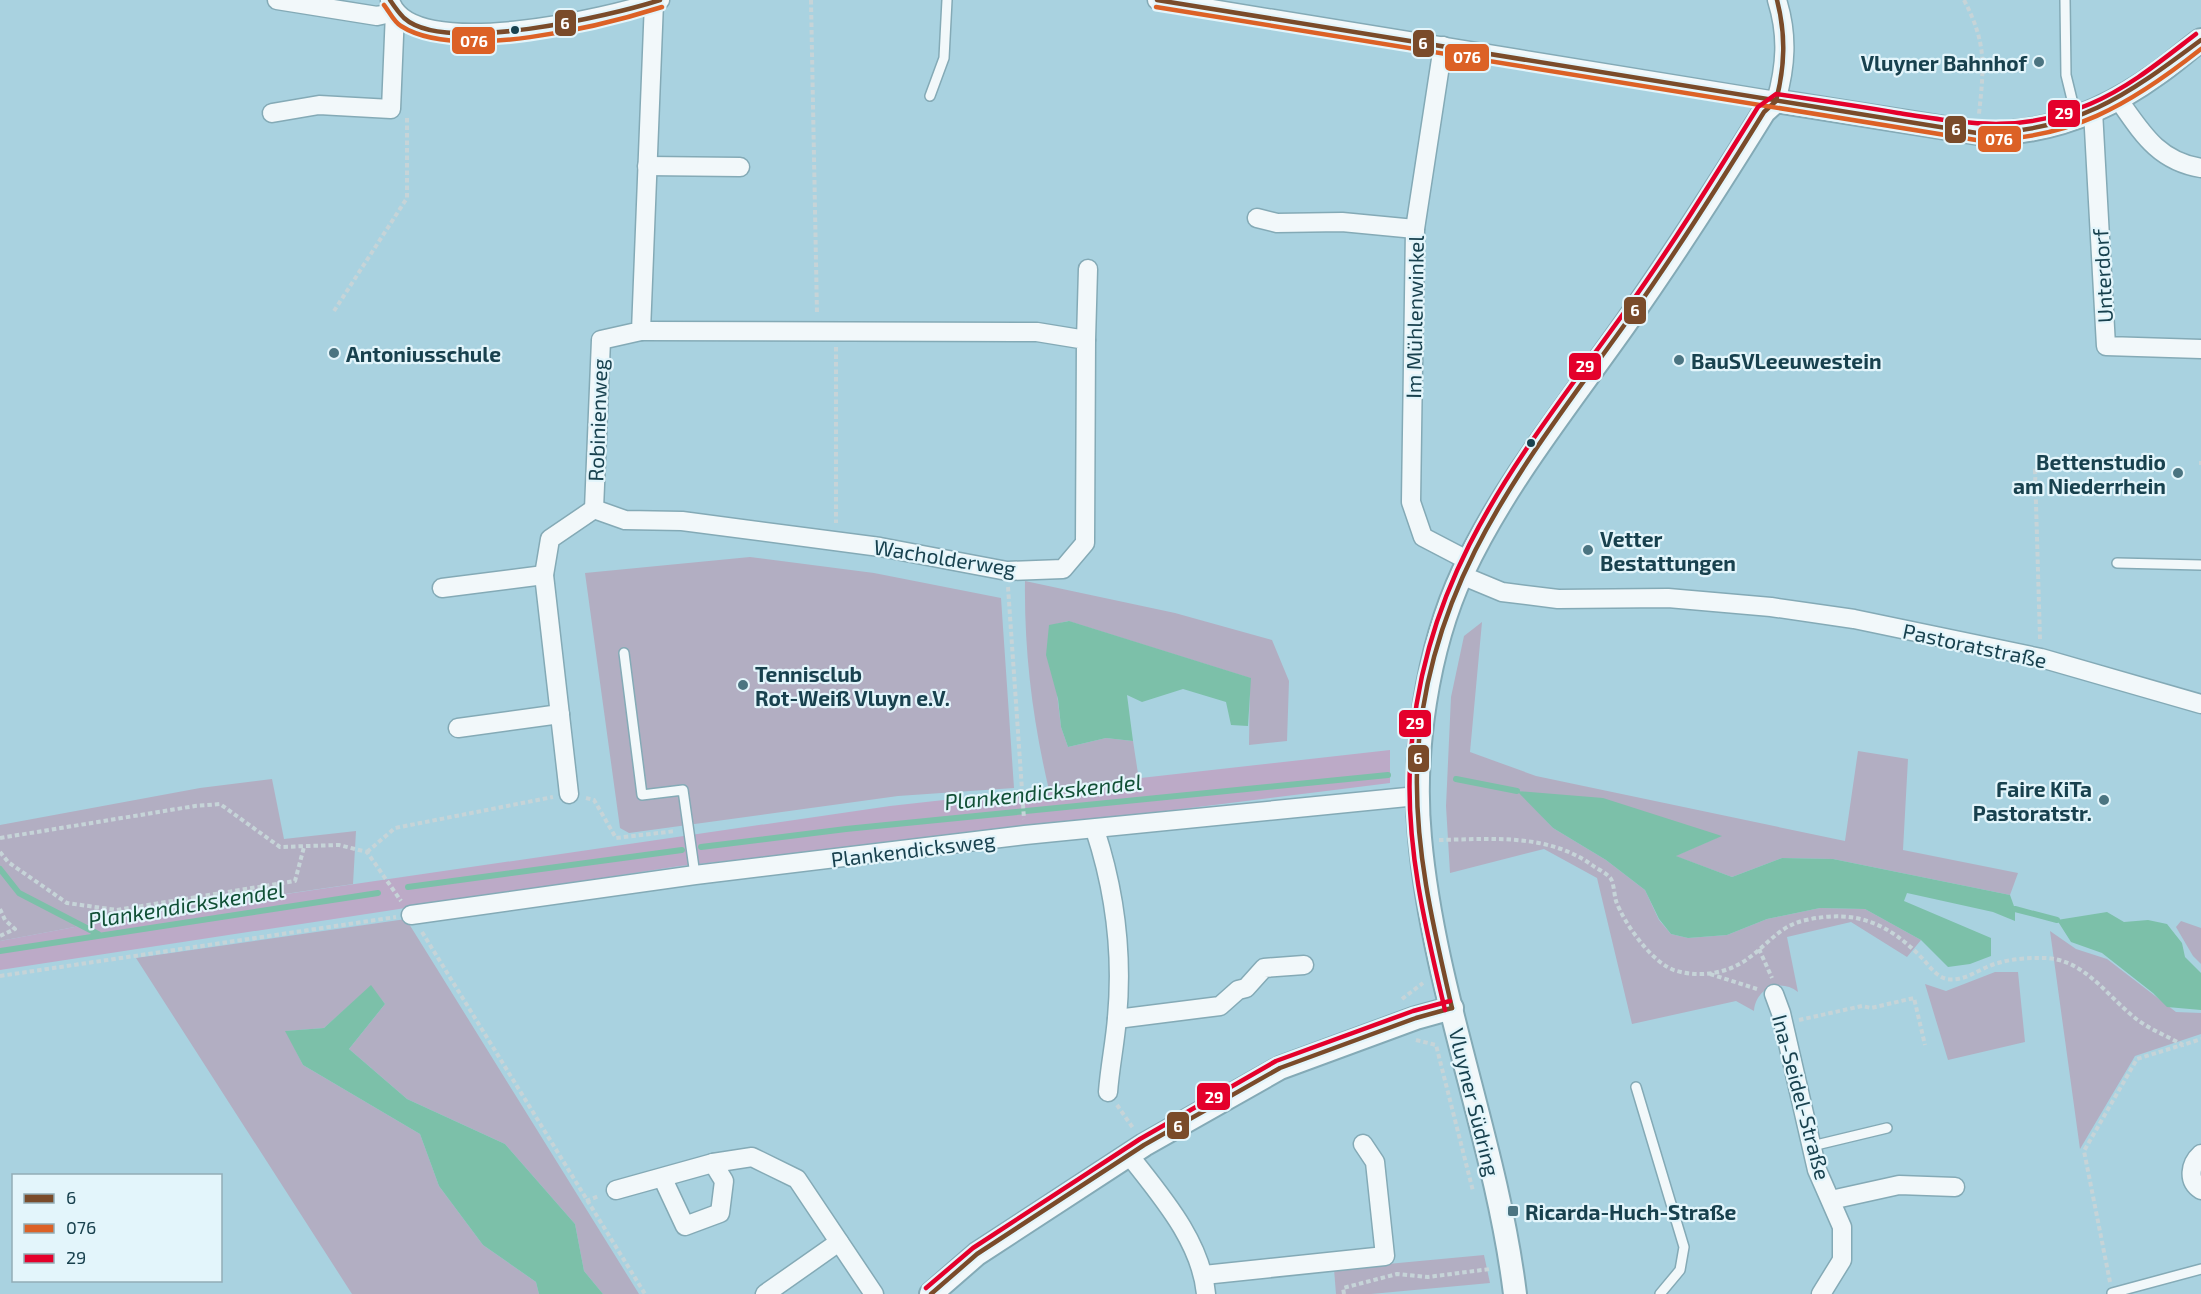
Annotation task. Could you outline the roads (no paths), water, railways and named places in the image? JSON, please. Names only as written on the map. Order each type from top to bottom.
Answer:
[{"type":"street","points":[[278,0],[377,16],[393,6]]},
{"type":"street","points":[[1157,0],[1977,133],[2001,134],[2041,129],[2085,115],[2118,99],[2157,74],[2201,40]]},
{"type":"street","points":[[1776,101],[1782,80],[1785,52],[1785,26],[1777,0]]},
{"type":"street","points":[[393,6],[403,21],[422,29],[471,33],[551,28],[626,13],[657,1],[647,166],[641,331],[1037,332],[1086,340]]},
{"type":"street","points":[[272,113],[319,105],[392,109],[393,6]]},
{"type":"street","name":"Im Mühlenwinkel","points":[[1443,46],[1415,229],[1411,502],[1423,537],[1465,568]]},
{"type":"street","points":[[2118,99],[2149,143],[2180,165],[2201,168]]},
{"type":"street","name":"Vluyner Südring","points":[[1515,1294],[1503,1215],[1452,1008],[1428,896],[1430,840],[1417,796],[1424,709],[1443,622],[1465,568],[1523,468],[1653,285],[1764,112],[1776,101]]},
{"type":"street","name":"Unterdorf","points":[[2085,115],[2106,346],[2201,349]]},
{"type":"street","points":[[647,166],[740,166]]},
{"type":"street","points":[[1257,218],[1277,224],[1342,222],[1415,229]]},
{"type":"street","name":"Wacholderweg","points":[[594,509],[625,520],[682,521],[836,541],[1007,571],[1063,569],[1086,543],[1088,268]]},
{"type":"street","name":"Robinienweg","points":[[569,794],[544,575],[550,539],[594,509],[601,340],[641,331]]},
{"type":"street","name":"Pastoratstraße","points":[[1465,568],[1502,592],[1558,599],[1668,598],[1823,615],[2040,658],[2201,704]]},
{"type":"street","points":[[442,588],[544,575]]},
{"type":"street","points":[[458,728],[560,714]]},
{"type":"street","name":"Plankendicksweg","points":[[411,915],[695,875],[1025,836],[1417,796]]},
{"type":"street","points":[[1095,830],[1109,873],[1118,937],[1117,1019],[1110,1058],[1108,1092]]},
{"type":"street","points":[[1117,1019],[1220,1006],[1238,990],[1246,988],[1264,968],[1304,965]]},
{"type":"street","name":"Ina-Seidel-Straße","points":[[1774,994],[1803,1089],[1817,1170],[1842,1227],[1842,1260],[1821,1294]]},
{"type":"street","points":[[931,1294],[977,1254],[1137,1150],[1280,1068],[1416,1018],[1452,1008]]},
{"type":"street","points":[[1204,1275],[1385,1256],[1375,1162],[1363,1144]]},
{"type":"street","points":[[1137,1150],[1180,1222],[1204,1275],[1206,1294]]},
{"type":"street","points":[[2201,1154],[2192,1166],[2192,1178],[2201,1190]]},
{"type":"street","points":[[616,1190],[663,1179],[713,1163],[752,1157],[797,1179],[874,1294]]},
{"type":"street","points":[[663,1179],[685,1226],[720,1213],[724,1181],[713,1163]]},
{"type":"street","name":"Ina-Seidel-Straße","points":[[1831,1200],[1899,1185],[1955,1187]]},
{"type":"street","points":[[765,1294],[839,1242]]},
{"type":"lane","points":[[930,96],[944,58],[947,0]]},
{"type":"lane","points":[[2065,0],[2066,75],[2085,115]]},
{"type":"lane","points":[[2117,563],[2201,565]]},
{"type":"lane","points":[[624,653],[642,795],[683,790],[695,875]]},
{"type":"lane","points":[[1636,1087],[1684,1247],[1680,1270],[1660,1294]]},
{"type":"lane","points":[[1812,1146],[1887,1128]]},
{"type":"lane","points":[[2112,1293],[2201,1269]]},
{"type":"waterway","name":"Plankendickskendel","points":[[701,847],[846,829],[1388,775]]},
{"type":"waterway","name":"Plankendickskendel","points":[[1456,779],[1517,791]]},
{"type":"waterway","name":"Plankendickskendel","points":[[408,887],[682,850]]},
{"type":"waterway","points":[[0,869],[19,893],[98,934]]},
{"type":"waterway","name":"Plankendickskendel","points":[[0,951],[378,893]]},
{"type":"waterway","points":[[2015,909],[2057,920]]},
{"type":"place","name":"Vluyner Bahnhof","points":[[2039,62]]},
{"type":"place","name":"Antoniusschule","points":[[334,353]]},
{"type":"place","name":"BauSVLeeuwestein","points":[[1679,360]]},
{"type":"place","name":"Bettenstudio am Niederrhein","points":[[2178,473]]},
{"type":"place","name":"Vetter Bestattungen","points":[[1588,550]]},
{"type":"place","name":"Tennisclub Rot-Weiß Vluyn e.V.","points":[[743,685]]},
{"type":"place","name":"Faire KiTa Pastoratstr.","points":[[2104,800]]},
{"type":"place","name":"Ricarda-Huch-Straße","points":[[1513,1211]]}]
